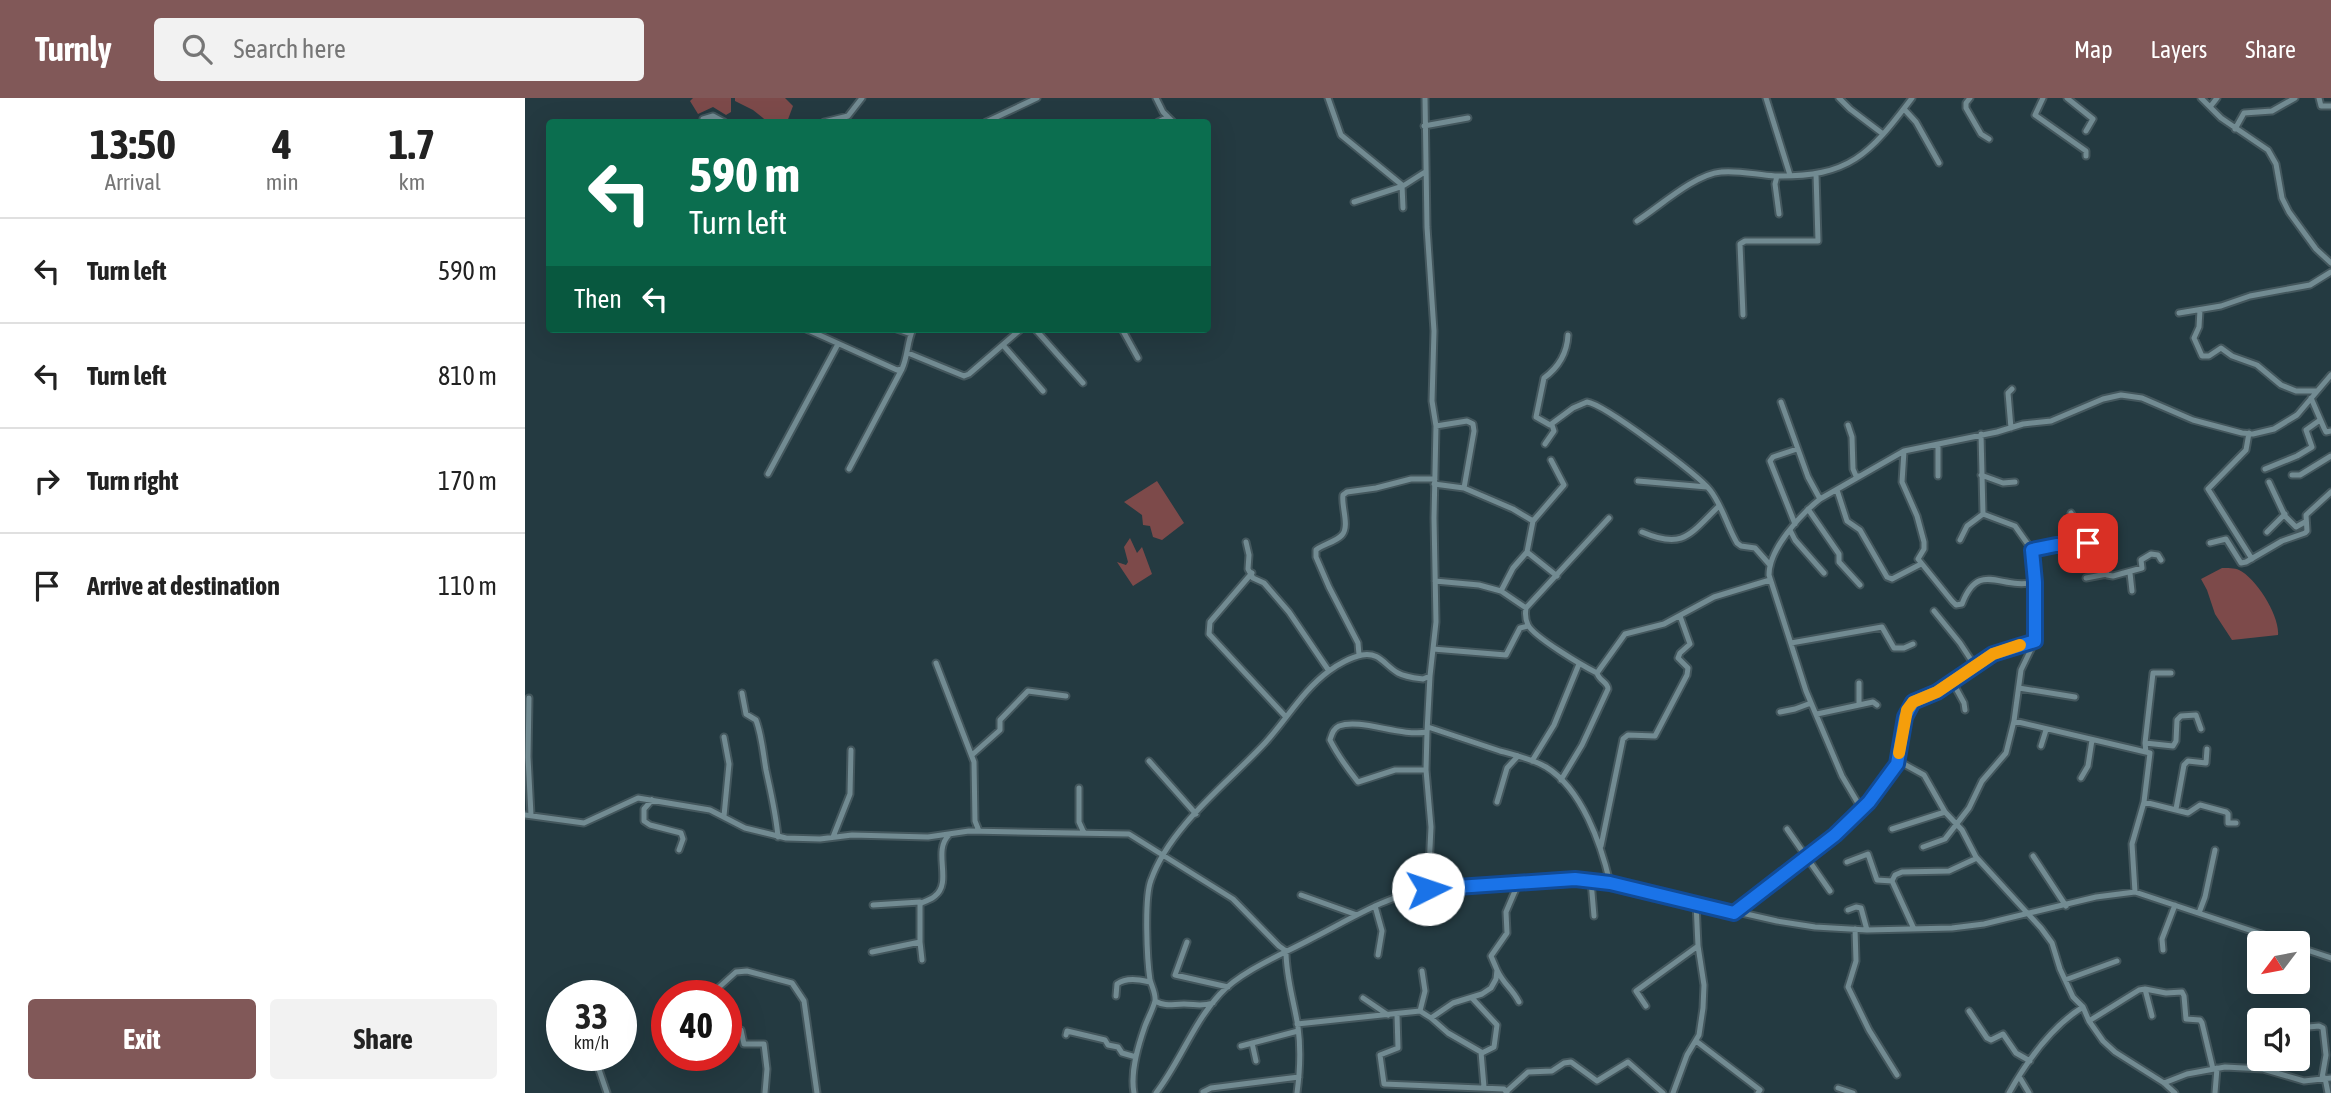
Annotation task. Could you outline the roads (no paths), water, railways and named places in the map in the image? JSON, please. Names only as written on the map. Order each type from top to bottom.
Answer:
[{"type":"street","points":[[836,119],[848,116],[862,98]]},
{"type":"street","points":[[992,119],[1037,98]]},
{"type":"street","points":[[1156,98],[1168,117],[1164,119]]},
{"type":"street","points":[[1328,98],[1341,135],[1403,187]]},
{"type":"street","points":[[1425,98],[1427,227],[1433,289],[1432,401],[1436,426],[1436,622],[1430,676],[1426,770],[1431,827],[1428,889]]},
{"type":"street","points":[[1766,98],[1790,175]]},
{"type":"street","points":[[1839,98],[1883,134]]},
{"type":"street","points":[[1637,221],[1695,182],[1719,172],[1777,176],[1816,174],[1854,161],[1868,151],[1912,98]]},
{"type":"street","points":[[1970,98],[1966,108],[1981,134],[1989,139]]},
{"type":"street","points":[[2043,98],[2035,115],[2086,151],[2086,156]]},
{"type":"street","points":[[2067,98],[2093,119],[2085,131]]},
{"type":"street","points":[[2201,98],[2235,129],[2268,150],[2276,164],[2283,198],[2290,212],[2316,249],[2331,263]]},
{"type":"street","points":[[2210,107],[2217,98]]},
{"type":"street","points":[[2235,129],[2244,113],[2272,111],[2295,98]]},
{"type":"street","points":[[2319,98],[2321,106],[2331,106]]},
{"type":"street","points":[[1904,109],[1916,122],[1939,163]]},
{"type":"street","points":[[703,119],[713,116],[718,119]]},
{"type":"street","points":[[1424,126],[1468,118]]},
{"type":"street","points":[[1354,202],[1403,187],[1425,172]]},
{"type":"street","points":[[1743,316],[1740,244],[1745,241],[1818,241],[1816,174]]},
{"type":"street","points":[[1777,176],[1775,184],[1779,214]]},
{"type":"street","points":[[1403,187],[1403,208]]},
{"type":"street","points":[[2179,313],[2310,285],[2331,272]]},
{"type":"street","points":[[2200,310],[2199,327],[2194,338],[2202,356],[2209,356],[2221,348],[2232,356],[2257,365],[2281,385],[2296,391],[2317,391]]},
{"type":"street","points":[[815,333],[882,364],[902,369]]},
{"type":"street","points":[[849,469],[902,369],[912,333]]},
{"type":"street","points":[[908,353],[964,376],[1016,333]]},
{"type":"street","points":[[1039,333],[1083,383]]},
{"type":"street","points":[[1124,333],[1138,358]]},
{"type":"street","points":[[1568,335],[1566,353],[1544,378],[1536,417],[1552,425],[1577,405],[1594,403],[1690,470],[1707,487],[1737,543],[1756,550],[1770,565]]},
{"type":"street","points":[[768,474],[838,344]]},
{"type":"street","points":[[1003,345],[1042,391]]},
{"type":"street","points":[[1862,810],[1842,776],[1811,703],[1770,580],[1770,565],[1790,530],[1808,509],[1820,499],[1904,451],[2057,419],[2103,399],[2121,395],[2150,400],[2193,421],[2249,433],[2274,429],[2297,415],[2331,375]]},
{"type":"street","points":[[2011,428],[2008,393],[2012,389]]},
{"type":"street","points":[[2311,398],[2326,432],[2331,431]]},
{"type":"street","points":[[1781,402],[1797,449],[1820,499]]},
{"type":"street","points":[[2265,469],[2312,447],[2306,430],[2321,420]]},
{"type":"street","points":[[1436,426],[1467,421],[1473,424],[1474,432],[1464,488]]},
{"type":"street","points":[[1545,444],[1554,431],[1552,425]]},
{"type":"street","points":[[1848,425],[1853,447],[1853,469],[1856,476],[1859,476]]},
{"type":"street","points":[[2249,433],[2246,450],[2208,489],[2252,558]]},
{"type":"street","points":[[1981,434],[1983,514]]},
{"type":"street","points":[[1938,444],[1938,476]]},
{"type":"street","points":[[1795,524],[1770,461],[1773,457],[1797,449]]},
{"type":"street","points":[[1904,451],[1902,482],[1917,516],[1924,542],[1924,548],[1918,557],[1921,564],[1958,606],[1962,604],[1969,587],[1979,581],[1987,579],[2025,584],[2035,582]]},
{"type":"street","points":[[2292,475],[2300,475],[2331,456]]},
{"type":"street","points":[[1501,591],[1513,568],[1527,552],[1534,521],[1564,485],[1551,460]]},
{"type":"street","points":[[1980,475],[2003,483],[2015,482]]},
{"type":"street","points":[[1359,656],[1358,643],[1316,557],[1316,550],[1344,533],[1343,495],[1411,479],[1435,482],[1464,488],[1534,521]]},
{"type":"street","points":[[1639,481],[1707,487]]},
{"type":"street","points":[[2269,482],[2285,514],[2296,527],[2305,522]]},
{"type":"street","points":[[1837,490],[1847,521],[1860,530],[1887,577],[1892,579],[1921,564]]},
{"type":"street","points":[[2210,543],[2226,539],[2241,563],[2305,533],[2307,512],[2331,492]]},
{"type":"street","points":[[1642,532],[1664,541],[1677,541],[1719,506]]},
{"type":"street","points":[[1808,509],[1839,554],[1839,562],[1860,585]]},
{"type":"street","points":[[2071,513],[2107,575]]},
{"type":"street","points":[[1960,540],[1967,526],[1983,514]]},
{"type":"street","points":[[1923,847],[1945,839],[1955,822],[1969,808],[1982,781],[2006,752],[2014,721],[2021,670],[2035,641],[2032,550],[2015,526],[1983,514]]},
{"type":"street","points":[[2267,532],[2285,514]]},
{"type":"street","points":[[1561,780],[1582,746],[1608,689],[1607,684],[1599,679],[1597,673],[1579,664],[1528,626],[1526,608],[1609,518]]},
{"type":"street","points":[[2081,530],[2093,524],[2105,539]]},
{"type":"street","points":[[1790,530],[1795,540],[1824,573]]},
{"type":"street","points":[[1246,542],[1248,569],[1253,578],[1264,583],[1289,612],[1329,671]]},
{"type":"street","points":[[2032,550],[2056,545],[2087,544]]},
{"type":"street","points":[[1527,552],[1556,576]]},
{"type":"street","points":[[2086,578],[2130,573],[2143,568],[2141,560],[2147,556],[2157,554],[2161,560]]},
{"type":"street","points":[[1252,573],[1210,622],[1209,634],[1286,717]]},
{"type":"street","points":[[2130,573],[2132,591]]},
{"type":"street","points":[[1597,673],[1625,634],[1658,626],[1722,594],[1770,580]]},
{"type":"street","points":[[1435,581],[1479,585],[1501,591],[1526,608]]},
{"type":"street","points":[[1934,611],[1975,666]]},
{"type":"street","points":[[1601,846],[1624,738],[1628,735],[1655,736],[1687,675],[1688,668],[1678,658],[1680,653],[1690,646],[1680,616]]},
{"type":"street","points":[[1433,649],[1506,655],[1520,628],[1528,626]]},
{"type":"street","points":[[1791,643],[1882,627],[1894,648],[1906,648],[1913,644]]},
{"type":"street","points":[[1734,913],[1862,810],[1897,764],[1909,706],[1916,700],[1937,692],[1998,652],[2035,641]]},
{"type":"street","points":[[1135,1093],[1133,1078],[1136,1057],[1155,1001],[1150,982],[1150,881],[1163,855],[1210,795],[1240,770],[1303,696],[1329,671],[1359,656],[1372,654],[1381,658],[1396,672],[1409,677],[1423,680],[1430,676]]},
{"type":"street","points":[[936,663],[972,755],[975,821],[979,831]]},
{"type":"street","points":[[1532,761],[1554,725],[1579,664]]},
{"type":"street","points":[[2146,752],[2153,673],[2171,673]]},
{"type":"street","points":[[1952,681],[1965,710]]},
{"type":"street","points":[[1859,683],[1859,705]]},
{"type":"street","points":[[2019,688],[2075,696]]},
{"type":"street","points":[[972,755],[1000,730],[1000,720],[1028,691],[1066,696]]},
{"type":"street","points":[[742,694],[746,714],[756,720],[762,736],[778,837]]},
{"type":"street","points":[[529,698],[528,815],[584,822],[638,798],[710,810],[745,828],[778,837],[852,835],[928,838],[979,831],[1129,834],[1233,899],[1286,951]]},
{"type":"street","points":[[1817,714],[1873,702],[1877,705]]},
{"type":"street","points":[[1780,712],[1811,703]]},
{"type":"street","points":[[2145,743],[2173,746],[2176,741],[2177,720],[2181,716],[2195,714],[2201,729]]},
{"type":"street","points":[[2014,721],[2151,755],[2144,802],[2132,844],[2135,892]]},
{"type":"street","points":[[1426,770],[1395,770],[1358,782],[1350,770],[1344,767],[1330,740],[1332,731],[1338,726],[1414,734],[1427,729],[1518,756],[1547,768],[1561,780],[1582,810],[1601,846],[1610,883]]},
{"type":"street","points":[[2041,746],[2046,730]]},
{"type":"street","points":[[724,816],[729,764],[725,737]]},
{"type":"street","points":[[2081,778],[2088,766],[2092,740]]},
{"type":"street","points":[[2176,809],[2184,765],[2188,761],[2206,763],[2207,749]]},
{"type":"street","points":[[832,837],[850,794],[851,750]]},
{"type":"street","points":[[1497,802],[1507,768],[1518,756]]},
{"type":"street","points":[[1149,761],[1196,814]]},
{"type":"street","points":[[1897,764],[1904,764],[1923,773],[1945,812],[1955,822],[1977,858],[2013,898],[2032,914],[2052,943],[2073,997],[2115,1052],[2175,1093]]},
{"type":"street","points":[[1079,788],[1079,822],[1084,833]]},
{"type":"street","points":[[652,800],[644,809],[644,821],[681,833],[683,839],[679,850]]},
{"type":"street","points":[[2144,802],[2190,813],[2200,805],[2226,812],[2228,823],[2236,823]]},
{"type":"street","points":[[1892,829],[1945,812]]},
{"type":"street","points":[[1787,829],[1830,891]]},
{"type":"street","points":[[873,905],[921,902],[935,897],[940,891],[944,840],[951,833]]},
{"type":"street","points":[[2199,913],[2215,850]]},
{"type":"street","points":[[1846,862],[1868,854],[1877,880],[1892,881]]},
{"type":"street","points":[[2033,856],[2066,906]]},
{"type":"street","points":[[1892,881],[1899,872],[1945,871],[1977,858]]},
{"type":"street","points":[[1156,1093],[1213,1003],[1227,987],[1286,951],[1375,906],[1404,894],[1428,889],[1567,879],[1591,881],[1815,928],[1867,930],[1967,926],[2032,914],[2096,897],[2135,892],[2252,931]]},
{"type":"street","points":[[1591,881],[1594,916]]},
{"type":"street","points":[[1892,881],[1914,929]]},
{"type":"street","points":[[1518,884],[1506,912],[1507,933],[1491,956],[1503,984],[1511,989],[1519,1002]]},
{"type":"street","points":[[1301,895],[1357,915]]},
{"type":"street","points":[[921,902],[922,960]]},
{"type":"street","points":[[1673,1093],[1701,1025],[1704,996],[1696,903]]},
{"type":"street","points":[[2163,950],[2162,939],[2175,905]]},
{"type":"street","points":[[1375,906],[1382,931],[1378,955]]},
{"type":"street","points":[[1848,910],[1861,908],[1867,930]]},
{"type":"street","points":[[1855,929],[1855,964],[1848,987],[1869,1030],[1897,1075]]},
{"type":"street","points":[[871,952],[921,942]]},
{"type":"street","points":[[1187,942],[1175,975],[1227,987]]},
{"type":"street","points":[[1646,1006],[1636,996],[1636,991],[1698,946]]},
{"type":"street","points":[[1286,951],[1287,976],[1298,1028],[1297,1093]]},
{"type":"street","points":[[2310,951],[2331,958]]},
{"type":"street","points":[[2065,980],[2117,961]]},
{"type":"street","points":[[1431,1018],[1453,1003],[1472,998],[1491,988],[1497,970]]},
{"type":"street","points":[[727,980],[736,972],[747,971],[792,983],[804,1001],[817,1093]]},
{"type":"street","points":[[1420,1011],[1425,991],[1422,971]]},
{"type":"street","points":[[1117,996],[1117,984],[1120,981],[1150,982]]},
{"type":"street","points":[[2089,1021],[2131,994],[2145,989],[2183,993],[2186,1019],[2201,1021],[2215,1068],[2215,1093]]},
{"type":"street","points":[[2145,989],[2152,1016]]},
{"type":"street","points":[[1363,998],[1388,1015]]},
{"type":"street","points":[[1472,998],[1497,1025],[1494,1047],[1482,1054]]},
{"type":"street","points":[[1155,1001],[1165,1006],[1185,1003],[1203,1006],[1213,1003]]},
{"type":"street","points":[[2009,1093],[2030,1061],[2061,1024],[2083,1007]]},
{"type":"street","points":[[1241,1046],[1298,1028],[1420,1011],[1448,1033],[1482,1054]]},
{"type":"street","points":[[1969,1011],[1987,1038],[1990,1040],[2003,1034],[2016,1053],[2030,1061]]},
{"type":"street","points":[[1397,1015],[1398,1048],[1380,1055],[1384,1084],[1484,1087],[1507,1092],[1528,1072],[1552,1071],[1567,1062],[1571,1062],[1597,1081],[1628,1062],[1663,1093]]},
{"type":"street","points":[[2310,1027],[2323,1028],[2326,1078],[2330,1093]]},
{"type":"street","points":[[1066,1035],[1067,1031],[1105,1041],[1108,1045],[1118,1047],[1122,1053],[1136,1057]]},
{"type":"street","points":[[742,1035],[744,1044],[764,1044],[767,1069],[765,1093]]},
{"type":"street","points":[[1696,1041],[1761,1090],[1758,1093]]},
{"type":"street","points":[[1252,1043],[1256,1061]]},
{"type":"street","points":[[1482,1054],[1484,1087]]},
{"type":"street","points":[[2164,1083],[2187,1074],[2215,1068],[2263,1069],[2304,1081],[2326,1078]]},
{"type":"street","points":[[599,1071],[607,1093]]},
{"type":"street","points":[[1203,1091],[1299,1077]]},
{"type":"street","points":[[2020,1078],[2029,1093]]},
{"type":"street","points":[[1161,1086],[1166,1093]]},
{"type":"street","points":[[1838,1088],[1853,1093]]}]
